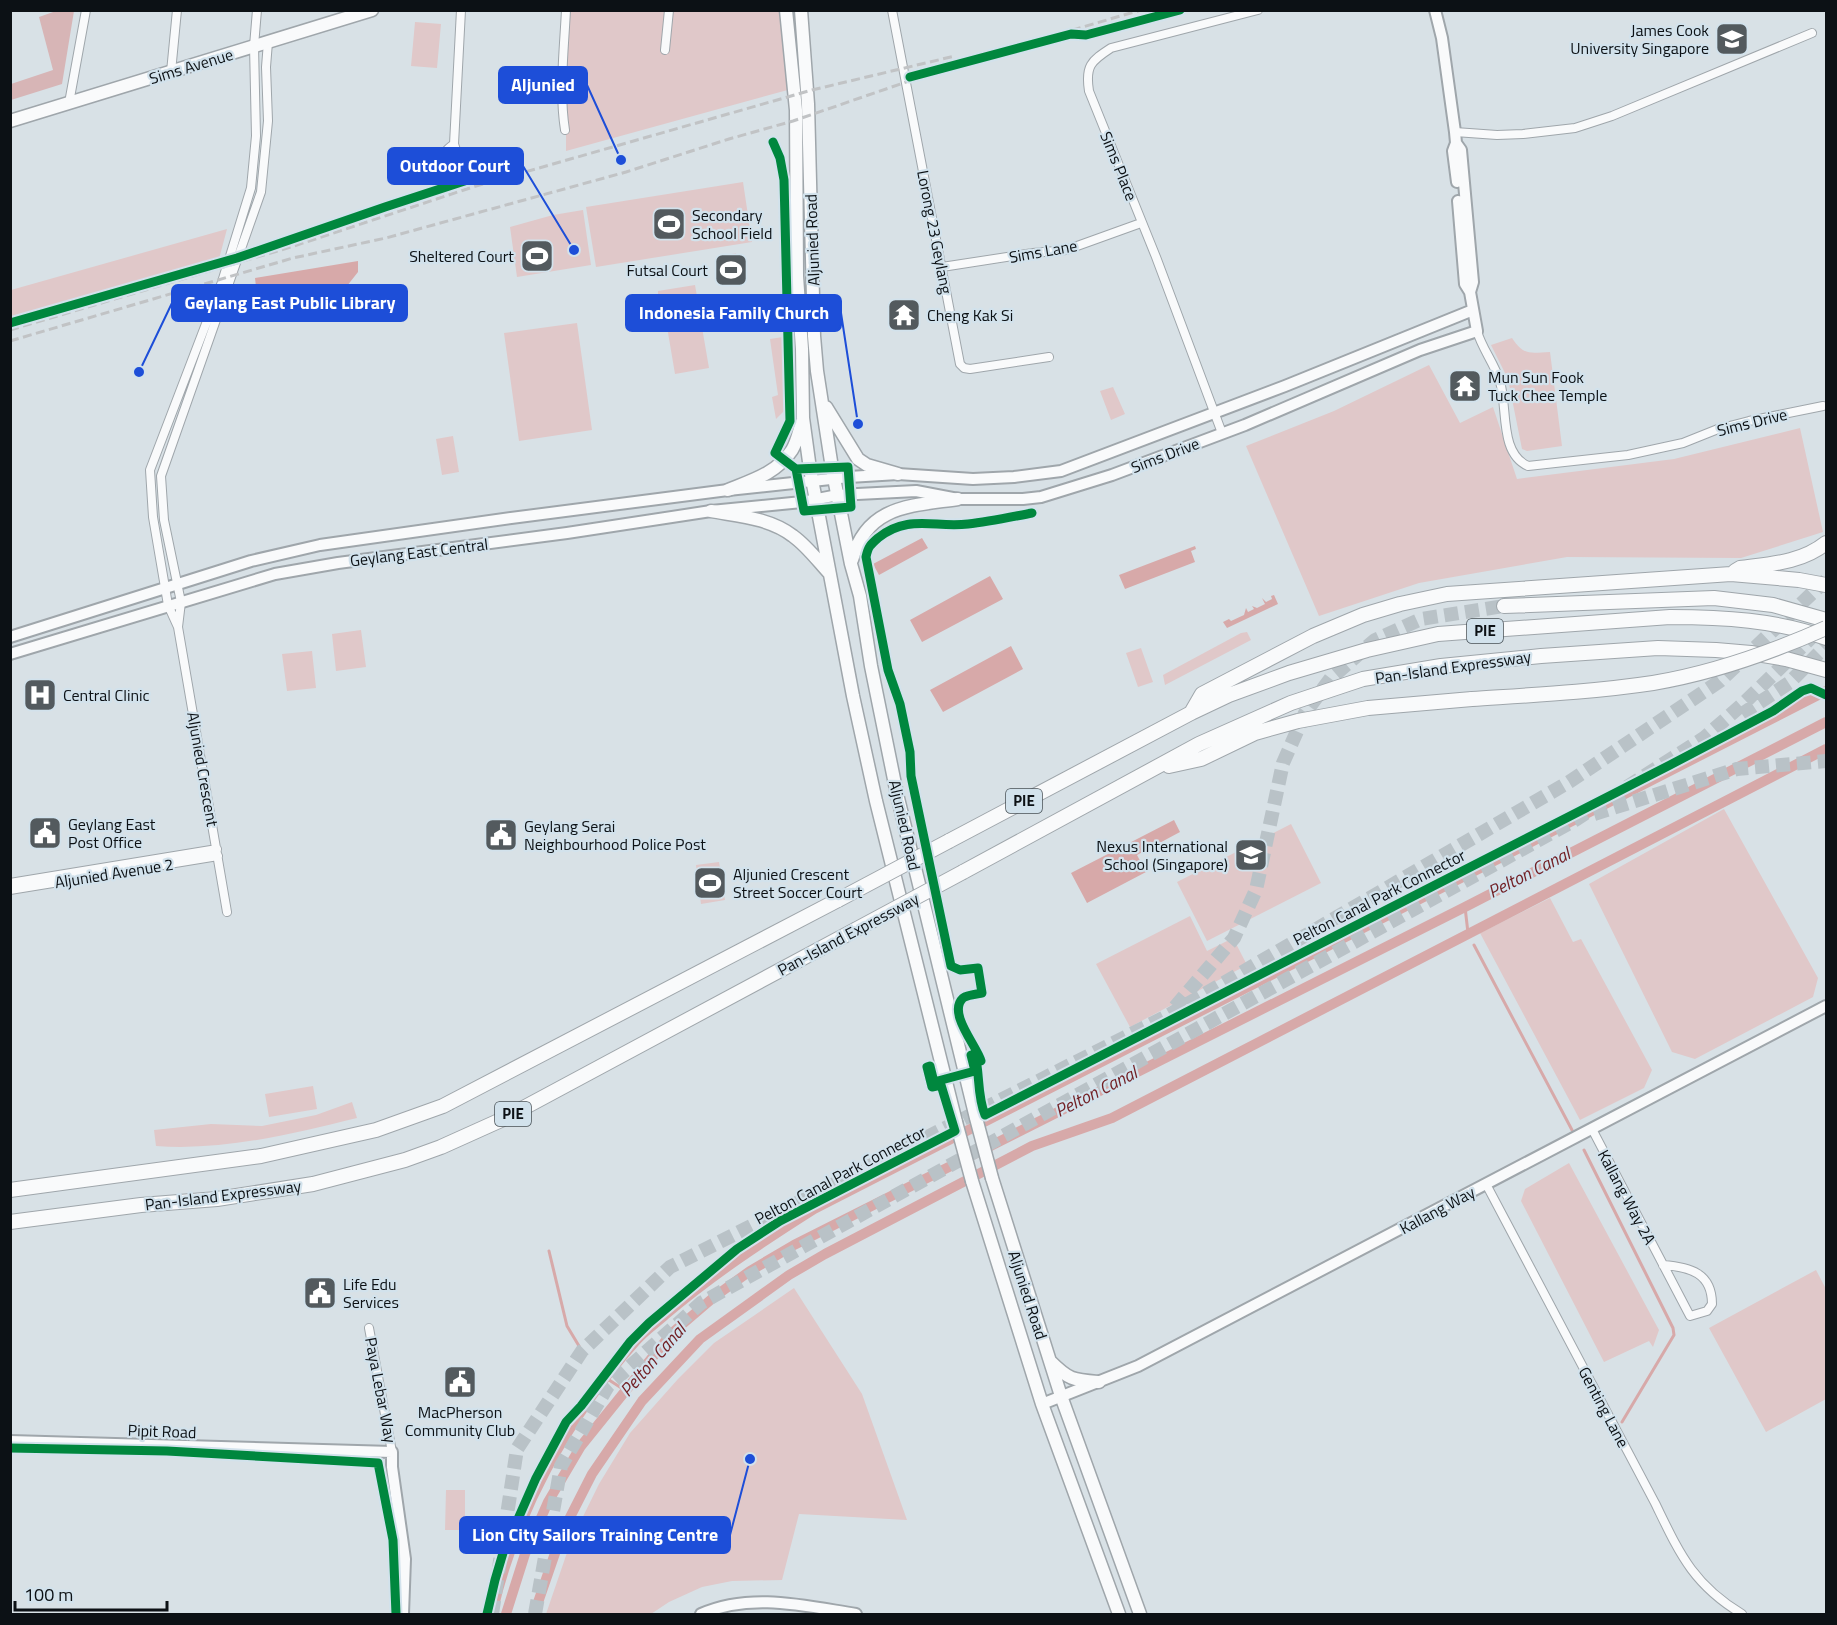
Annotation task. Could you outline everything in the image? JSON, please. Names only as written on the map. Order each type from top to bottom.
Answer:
[{"type":"highway","points":[[1731,574],[1740,568],[1788,562],[1818,550],[1827,543]]},
{"type":"highway","points":[[1191,713],[1202,694],[1313,636],[1364,615],[1446,594],[1731,574],[1827,585]]},
{"type":"highway","points":[[1504,606],[1714,598],[1773,605],[1827,620]]},
{"type":"highway","name":"Pan-Island Expressway","points":[[10,1190],[261,1156],[376,1130],[443,1106],[1191,713],[1229,694],[1270,679],[1367,651],[1438,634],[1670,617],[1704,617],[1791,627],[1827,638]]},
{"type":"highway","points":[[1208,748],[1298,721],[1368,708],[1605,689],[1656,682],[1756,656],[1827,628]]},
{"type":"highway","name":"Pan-Island Expressway","points":[[10,1222],[141,1205],[217,1199],[313,1184],[369,1171],[441,1147],[501,1120],[1155,769],[1201,759],[1208,748],[1291,703],[1363,679],[1441,666],[1541,656],[1680,648],[1751,653],[1827,670]]},
{"type":"main road","name":"Sims Avenue","points":[[10,121],[372,10]]},
{"type":"main road","name":"Aljunied Road","points":[[786,10],[796,110],[797,276],[802,349],[803,418],[830,575],[876,801],[972,1181],[1042,1404],[1119,1614]]},
{"type":"main road","name":"Aljunied Road","points":[[801,10],[808,104],[814,336],[821,398],[850,564],[860,596],[870,666],[897,794],[992,1178],[1061,1396],[1140,1614]]},
{"type":"main road","points":[[821,398],[858,459],[867,465],[898,474]]},
{"type":"main road","points":[[728,490],[764,476],[779,465],[793,448],[803,418]]},
{"type":"main road","points":[[850,564],[860,537],[871,523],[898,508],[958,499]]},
{"type":"main road","points":[[711,512],[777,526],[793,536],[830,575]]},
{"type":"main road","points":[[1049,1360],[1061,1372],[1074,1380],[1099,1382]]},
{"type":"street","points":[[69,103],[86,10]]},
{"type":"street","points":[[171,72],[177,10]]},
{"type":"street","name":"Aljunied Crescent","points":[[227,912],[178,627],[168,605],[153,517],[150,470],[222,282],[251,188],[257,110],[254,46],[257,10]]},
{"type":"street","points":[[454,144],[461,10]]},
{"type":"street","points":[[565,130],[561,98],[566,10]]},
{"type":"street","points":[[665,51],[669,10]]},
{"type":"street","name":"Lorong 23 Geylang","points":[[892,10],[960,364],[964,368],[1049,357]]},
{"type":"street","name":"Sims Place","points":[[1222,433],[1089,91],[1088,69],[1093,61],[1112,48],[1257,10]]},
{"type":"street","points":[[1434,10],[1442,38],[1455,137],[1461,150],[1473,282],[1470,292],[1478,335]]},
{"type":"street","points":[[1455,137],[1523,134],[1575,128],[1612,116],[1812,33]]},
{"type":"street","name":"Aljunied Crescent","points":[[178,627],[181,602],[164,520],[161,476],[261,192],[268,121],[266,67],[268,42]]},
{"type":"street","name":"Sims Lane","points":[[942,267],[1066,250],[1141,223]]},
{"type":"street","name":"Sims Drive","points":[[835,479],[898,474],[973,479],[1061,471],[1473,310]]},
{"type":"street","name":"Sims Drive","points":[[838,495],[916,491],[958,499],[1023,500],[1041,496],[1112,475],[1222,433],[1320,394],[1427,347],[1478,335],[1500,381],[1511,448],[1520,462],[1528,466],[1628,455],[1683,443],[1718,429],[1749,421],[1823,406]]},
{"type":"street","name":"Geylang East Central","points":[[10,637],[177,583],[320,544],[728,490],[835,479]]},
{"type":"street","name":"Geylang East Central","points":[[10,654],[275,574],[323,565],[838,495]]},
{"type":"street","name":"Aljunied Avenue 2","points":[[10,883],[218,852]]},
{"type":"street","name":"Aljunied Avenue 2","points":[[10,890],[218,852]]},
{"type":"street","name":"Kallang Way","points":[[1042,1404],[1138,1366],[1827,1006]]},
{"type":"street","name":"Kallang Way 2A","points":[[1588,1131],[1690,1316],[1707,1311],[1712,1304],[1712,1296],[1706,1281],[1697,1272],[1663,1265]]},
{"type":"street","name":"Genting Lane","points":[[1486,1184],[1674,1545],[1701,1584],[1726,1605],[1742,1614]]},
{"type":"street","name":"Paya Lebar Way","points":[[369,1328],[392,1452]]},
{"type":"street","name":"Pipit Road","points":[[10,1441],[392,1452]]},
{"type":"street","points":[[392,1452],[392,1467],[405,1559],[403,1614]]},
{"type":"street","points":[[702,1614],[735,1604],[771,1601],[856,1614]]},
{"type":"shaded area","points":[[56,11],[74,11],[62,84],[11,100],[11,84],[53,70],[39,17]]},
{"type":"shaded area","points":[[566,11],[785,11],[795,88],[566,151]]},
{"type":"shaded area","points":[[415,22],[441,24],[437,68],[411,66]]},
{"type":"shaded area","name":"Secondary School Field","points":[[743,182],[752,242],[596,267],[586,207]]},
{"type":"shaded area","points":[[583,210],[591,265],[517,277],[510,227],[553,215]]},
{"type":"shaded area","points":[[227,229],[219,259],[11,319],[11,290]]},
{"type":"shaded area","name":"Futsal Court","points":[[736,253],[741,284],[726,286],[722,256]]},
{"type":"shaded area","points":[[358,261],[358,272],[343,291],[258,304],[255,278]]},
{"type":"shaded area","points":[[695,285],[698,302],[660,308],[659,305],[654,306],[652,295],[658,294],[658,291]]},
{"type":"shaded area","points":[[698,304],[709,368],[675,374],[664,309]]},
{"type":"shaded area","points":[[577,323],[592,430],[519,441],[504,333]]},
{"type":"shaded area","points":[[783,337],[784,411],[776,419],[772,397],[778,395],[770,339]]},
{"type":"shaded area","points":[[1512,338],[1524,351],[1550,352],[1562,446],[1527,451],[1522,449],[1508,379],[1491,345]]},
{"type":"shaded area","points":[[1429,365],[1460,423],[1493,407],[1517,479],[1674,459],[1800,428],[1823,532],[1741,558],[1567,557],[1419,583],[1319,616],[1246,446],[1334,411]]},
{"type":"shaded area","points":[[1113,387],[1125,414],[1111,420],[1100,391]]},
{"type":"shaded area","points":[[453,436],[459,472],[442,475],[436,439]]},
{"type":"shaded area","points":[[922,538],[928,548],[879,575],[873,564]]},
{"type":"shaded area","points":[[1195,546],[1196,549],[1191,551],[1195,562],[1125,589],[1119,575]]},
{"type":"shaded area","points":[[990,576],[1003,599],[922,642],[910,620]]},
{"type":"shaded area","points":[[1274,595],[1278,604],[1227,628],[1223,622],[1244,615],[1246,608],[1248,612],[1254,609],[1252,606],[1257,608],[1265,604],[1262,598],[1266,602]]},
{"type":"shaded area","points":[[361,630],[366,667],[336,671],[332,634]]},
{"type":"shaded area","points":[[1247,632],[1251,640],[1165,685],[1163,675],[1241,633]]},
{"type":"shaded area","points":[[1011,646],[1023,669],[943,712],[930,690]]},
{"type":"shaded area","points":[[1141,648],[1153,682],[1138,687],[1126,653]]},
{"type":"shaded area","points":[[312,651],[316,688],[287,691],[282,654]]},
{"type":"shaded area","points":[[1724,809],[1818,978],[1813,997],[1695,1059],[1672,1052],[1589,884]]},
{"type":"shaded area","points":[[1174,820],[1180,832],[1137,855],[1146,872],[1087,903],[1071,873]]},
{"type":"shaded area","points":[[1291,824],[1321,883],[1207,941],[1177,882]]},
{"type":"shaded area","name":"Aljunied Crescent Street Soccer Court","points":[[719,862],[725,900],[701,904],[696,865]]},
{"type":"shaded area","points":[[1550,898],[1573,942],[1581,939],[1652,1070],[1644,1088],[1580,1120],[1480,933]]},
{"type":"shaded area","points":[[1190,916],[1207,951],[1233,938],[1247,965],[1130,1027],[1096,964]]},
{"type":"shaded area","points":[[313,1086],[317,1109],[269,1117],[265,1094]]},
{"type":"shaded area","points":[[352,1102],[357,1118],[308,1130],[232,1144],[156,1146],[154,1130],[211,1124],[262,1126],[316,1115]]},
{"type":"shaded area","points":[[1569,1163],[1659,1330],[1653,1347],[1649,1341],[1604,1362],[1521,1201],[1525,1189]]},
{"type":"shaded area","points":[[1816,1270],[1826,1289],[1826,1399],[1766,1432],[1709,1328]]},
{"type":"shaded area","points":[[794,1288],[862,1394],[907,1520],[799,1514],[782,1580],[732,1581],[702,1587],[669,1602],[651,1614],[546,1614],[571,1541],[599,1484],[630,1433],[714,1343]]},
{"type":"shaded area","points":[[446,1490],[465,1490],[465,1530],[445,1530]]},
{"type":"waterway","name":"Pelton Canal","points":[[492,1614],[514,1541],[529,1505],[546,1470],[587,1403],[610,1371],[642,1335],[683,1300],[738,1259],[814,1209],[1826,691]]},
{"type":"waterway","name":"Pelton Canal","points":[[506,1614],[525,1554],[548,1502],[581,1446],[672,1333],[714,1297],[750,1271],[794,1245],[1465,907],[1826,722]]},
{"type":"waterway","name":"Pelton Canal","points":[[534,1614],[562,1533],[592,1474],[642,1401],[700,1339],[789,1275],[1032,1146],[1112,1118],[1826,749]]},
{"type":"waterway","points":[[1465,907],[1468,933]]},
{"type":"waterway","points":[[1474,945],[1572,1130]]},
{"type":"waterway","points":[[1584,1150],[1673,1328],[1674,1335],[1622,1422]]},
{"type":"waterway","points":[[549,1251],[567,1326],[579,1346]]},
{"type":"waterway","points":[[606,1378],[626,1391]]},
{"type":"tunnel","points":[[492,1614],[517,1449],[582,1351],[670,1267],[1167,1016],[1569,782],[1720,681],[1826,580]]},
{"type":"tunnel","points":[[1175,1007],[1234,938],[1256,890],[1283,763],[1305,713],[1331,678],[1375,640],[1421,619],[1504,606]]},
{"type":"tunnel","points":[[535,1614],[561,1466],[608,1386],[701,1303],[1575,820],[1704,738],[1744,703],[1817,632]]},
{"type":"tunnel","points":[[1742,714],[1789,683],[1826,646]]},
{"type":"tunnel","points":[[1594,814],[1737,769],[1826,761]]},
{"type":"railway","points":[[10,341],[293,258],[386,238],[626,172],[793,121],[973,59],[1141,10]]},
{"type":"railway","points":[[10,330],[291,247],[476,186],[812,90],[955,56]]},
{"type":"cycle path","points":[[910,77],[1071,34],[1086,35],[1180,10]]},
{"type":"cycle path","points":[[773,142],[780,158],[784,180],[790,421],[775,453],[796,469]]},
{"type":"cycle path","points":[[10,323],[237,258],[492,172]]},
{"type":"cycle path","points":[[796,469],[848,467],[851,507]]},
{"type":"cycle path","points":[[796,469],[804,511],[851,507]]},
{"type":"cycle path","points":[[981,1061],[964,1030],[958,1012],[963,998],[982,993],[978,968],[960,970],[951,966],[911,776],[910,752],[900,704],[888,670],[866,557],[875,540],[900,526],[968,524],[1032,513]]},
{"type":"cycle path","name":"Pelton Canal Park Connector","points":[[487,1614],[503,1553],[536,1478],[566,1422],[630,1342],[649,1323],[737,1249],[780,1221],[955,1131],[941,1085],[932,1087],[927,1067],[930,1066],[934,1082],[975,1071],[971,1055],[975,1054],[985,1115],[1670,765],[1773,711],[1802,691],[1811,688],[1826,695]]},
{"type":"cycle path","points":[[10,1448],[167,1451],[378,1463],[393,1540],[396,1614]]},
{"type":"place","name":"James Cook University Singapore","points":[[1732,39]]},
{"type":"place","name":"Aljunied","points":[[621,160]]},
{"type":"place","name":"Secondary School Field","points":[[669,224]]},
{"type":"place","name":"Outdoor Court","points":[[574,250]]},
{"type":"place","name":"Sheltered Court","points":[[537,256]]},
{"type":"place","name":"Futsal Court","points":[[731,270]]},
{"type":"place","name":"Cheng Kak Si","points":[[904,315]]},
{"type":"place","name":"Geylang East Public Library","points":[[139,372]]},
{"type":"place","name":"Mun Sun Fook Tuck Chee Temple","points":[[1465,386]]},
{"type":"place","name":"Indonesia Family Church","points":[[858,424]]},
{"type":"place","name":"Central Clinic","points":[[40,695]]},
{"type":"place","name":"Geylang East Post Office","points":[[45,833]]},
{"type":"place","name":"Geylang Serai Neighbourhood Police Post","points":[[501,835]]},
{"type":"place","name":"Nexus International School (Singapore)","points":[[1251,855]]},
{"type":"place","name":"Aljunied Crescent Street Soccer Court","points":[[710,883]]},
{"type":"place","name":"Life Edu Services","points":[[320,1293]]},
{"type":"place","name":"MacPherson Community Club","points":[[460,1382]]},
{"type":"place","name":"Lion City Sailors Training Centre","points":[[750,1459]]}]
